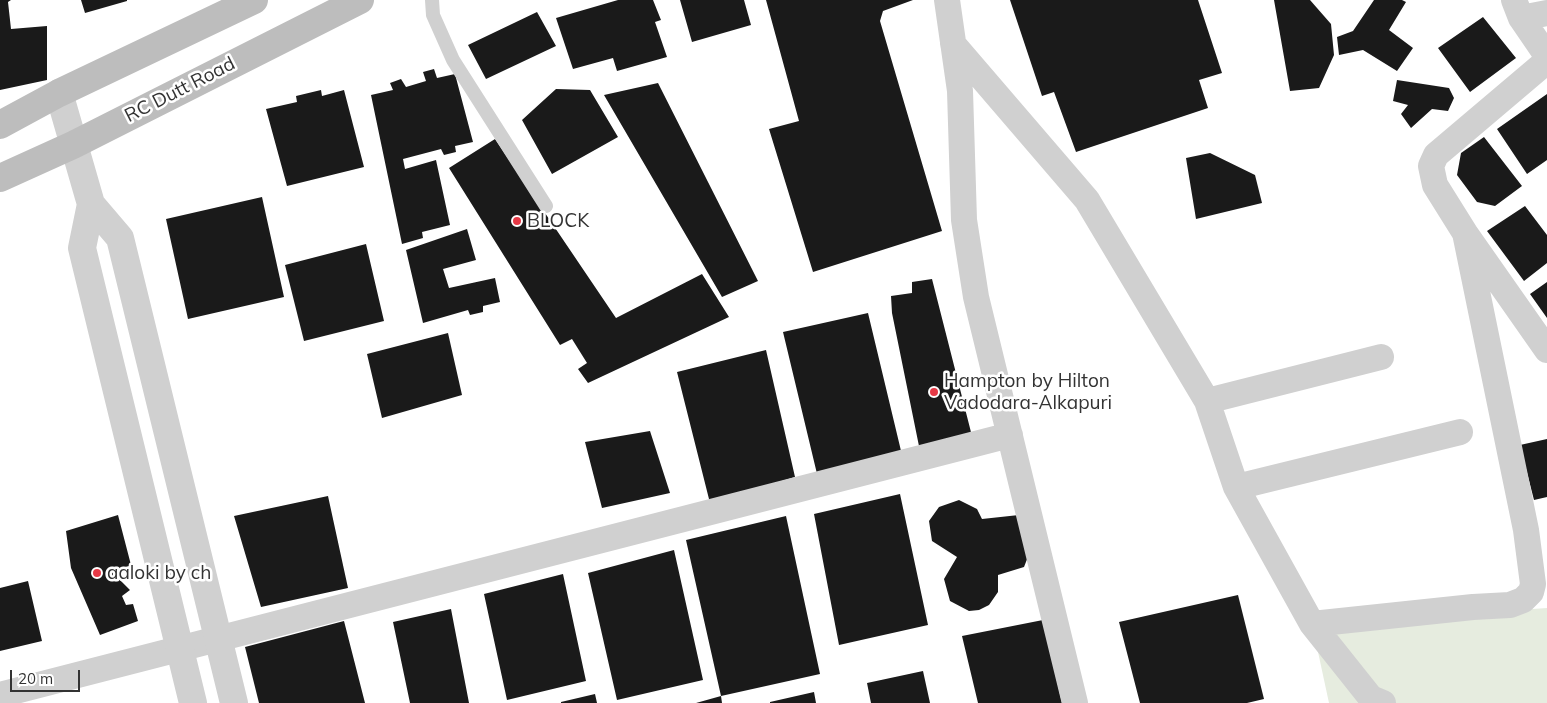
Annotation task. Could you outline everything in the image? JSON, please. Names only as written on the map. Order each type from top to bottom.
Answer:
[{"type":"main road","points":[[0,125],[59,93],[254,0]]},
{"type":"main road","name":"RC Dutt Road","points":[[0,178],[73,144],[360,0]]},
{"type":"street","points":[[947,0],[960,91],[964,220],[976,297],[1076,703]]},
{"type":"street","points":[[1517,9],[1547,13]]},
{"type":"street","points":[[1517,9],[1547,56]]},
{"type":"street","points":[[953,44],[1087,200],[1207,401],[1236,487],[1312,624],[1371,698],[1383,703]]},
{"type":"street","points":[[1547,61],[1436,155],[1431,166],[1436,185],[1465,233],[1547,350]]},
{"type":"street","points":[[59,93],[91,204],[120,238],[234,703]]},
{"type":"street","points":[[91,204],[82,248],[178,649],[193,703]]},
{"type":"street","points":[[1312,624],[1473,607],[1510,605],[1523,600],[1531,592],[1536,528],[1465,233]]},
{"type":"street","points":[[1207,401],[1380,357]]},
{"type":"street","points":[[1236,487],[1460,432]]},
{"type":"street","points":[[0,695],[178,649],[219,641],[1010,435]]},
{"type":"lane","points":[[432,0],[434,15],[452,60],[546,206]]},
{"type":"shaded area","points":[[1547,608],[1547,703],[1329,703],[1312,624]]},
{"type":"building","points":[[0,0],[11,0],[8,2],[11,29],[47,26],[47,80],[0,90]]},
{"type":"building","points":[[81,0],[127,0],[127,1],[85,13]]},
{"type":"building","points":[[618,0],[653,0],[661,20],[655,22],[667,57],[617,71],[613,58],[573,69],[556,18]]},
{"type":"building","points":[[680,0],[744,0],[751,25],[692,42]]},
{"type":"building","points":[[766,0],[913,0],[883,11],[880,21],[942,231],[813,272],[769,129],[799,121]]},
{"type":"building","points":[[1010,0],[1198,0],[1222,73],[1199,80],[1208,108],[1076,152],[1054,92],[1042,96]]},
{"type":"building","points":[[1274,0],[1310,0],[1331,24],[1334,55],[1319,88],[1290,91]]},
{"type":"building","points":[[1374,0],[1402,0],[1406,2],[1389,30],[1413,48],[1397,71],[1363,50],[1339,55],[1337,37],[1353,31]]},
{"type":"building","points":[[537,12],[556,46],[486,79],[468,45]]},
{"type":"building","points":[[1483,17],[1516,58],[1470,92],[1438,48]]},
{"type":"building","points":[[434,69],[437,78],[455,74],[473,142],[455,146],[456,152],[444,155],[441,149],[403,159],[405,169],[436,160],[450,225],[422,232],[423,238],[402,244],[371,95],[393,90],[390,83],[401,79],[406,87],[426,81],[423,72]]},
{"type":"building","points":[[1397,80],[1449,88],[1454,98],[1448,111],[1432,109],[1411,128],[1401,114],[1408,105],[1393,101]]},
{"type":"building","points":[[658,83],[758,281],[722,297],[604,95]]},
{"type":"building","points":[[556,89],[590,90],[618,137],[552,174],[522,120]]},
{"type":"building","points":[[321,90],[322,96],[344,90],[364,167],[287,186],[266,109],[297,102],[296,96]]},
{"type":"building","points":[[1547,94],[1547,160],[1527,174],[1497,129]]},
{"type":"building","points":[[1484,137],[1522,186],[1495,206],[1477,202],[1457,175],[1461,153]]},
{"type":"building","name":"BLOCK","points":[[495,139],[616,318],[702,274],[729,317],[588,383],[578,369],[587,363],[572,339],[560,345],[449,168]]},
{"type":"building","points":[[1210,153],[1255,175],[1262,203],[1196,219],[1186,158]]},
{"type":"building","points":[[262,197],[284,297],[188,319],[166,219]]},
{"type":"building","points":[[1525,206],[1547,235],[1547,263],[1524,281],[1487,231]]},
{"type":"building","points":[[467,229],[476,260],[443,269],[449,288],[495,278],[500,302],[483,306],[483,312],[470,315],[468,310],[423,323],[406,250]]},
{"type":"building","points":[[366,244],[384,321],[304,341],[285,265]]},
{"type":"building","points":[[932,279],[973,440],[921,456],[892,313],[891,296],[912,293],[912,282]]},
{"type":"building","points":[[1547,282],[1547,318],[1530,294]]},
{"type":"building","points":[[868,313],[902,455],[818,478],[783,332]]},
{"type":"building","points":[[448,333],[462,395],[382,418],[367,354]]},
{"type":"building","points":[[766,350],[795,477],[710,503],[677,372]]},
{"type":"building","points":[[650,431],[670,493],[602,508],[585,442]]},
{"type":"building","points":[[1547,439],[1547,497],[1534,500],[1520,445]]},
{"type":"building","points":[[900,494],[928,625],[839,645],[814,514]]},
{"type":"building","points":[[328,496],[348,588],[261,607],[234,516]]},
{"type":"building","points":[[959,500],[977,509],[982,519],[1019,515],[1031,549],[1024,567],[998,575],[998,592],[989,605],[979,610],[969,611],[950,601],[944,579],[957,557],[932,541],[929,521],[939,507]]},
{"type":"building","name":"aaloki by ch","points":[[118,515],[131,565],[122,570],[117,577],[130,590],[122,596],[126,605],[133,604],[138,621],[100,635],[71,568],[66,531]]},
{"type":"building","points":[[786,516],[820,674],[721,696],[686,540]]},
{"type":"building","points":[[674,550],[703,680],[617,700],[588,573]]},
{"type":"building","points":[[563,574],[586,681],[507,700],[484,594]]},
{"type":"building","points":[[28,581],[42,641],[0,651],[0,588]]},
{"type":"building","points":[[1238,595],[1264,699],[1247,703],[1140,703],[1119,622]]},
{"type":"building","points":[[451,609],[469,703],[410,703],[393,622]]},
{"type":"building","points":[[1043,620],[1062,703],[978,703],[962,636]]},
{"type":"building","points":[[344,621],[365,703],[259,703],[245,647]]},
{"type":"building","points":[[923,671],[930,703],[871,703],[867,683]]},
{"type":"building","points":[[814,692],[816,703],[770,703],[770,702]]},
{"type":"building","points":[[595,694],[597,703],[561,703],[561,702]]},
{"type":"building","points":[[721,696],[722,703],[696,703]]},
{"type":"place","name":"BLOCK","points":[[517,221]]},
{"type":"place","name":"Hampton by Hilton Vadodara-Alkapuri","points":[[934,392]]},
{"type":"place","name":"aaloki by ch","points":[[97,573]]}]
